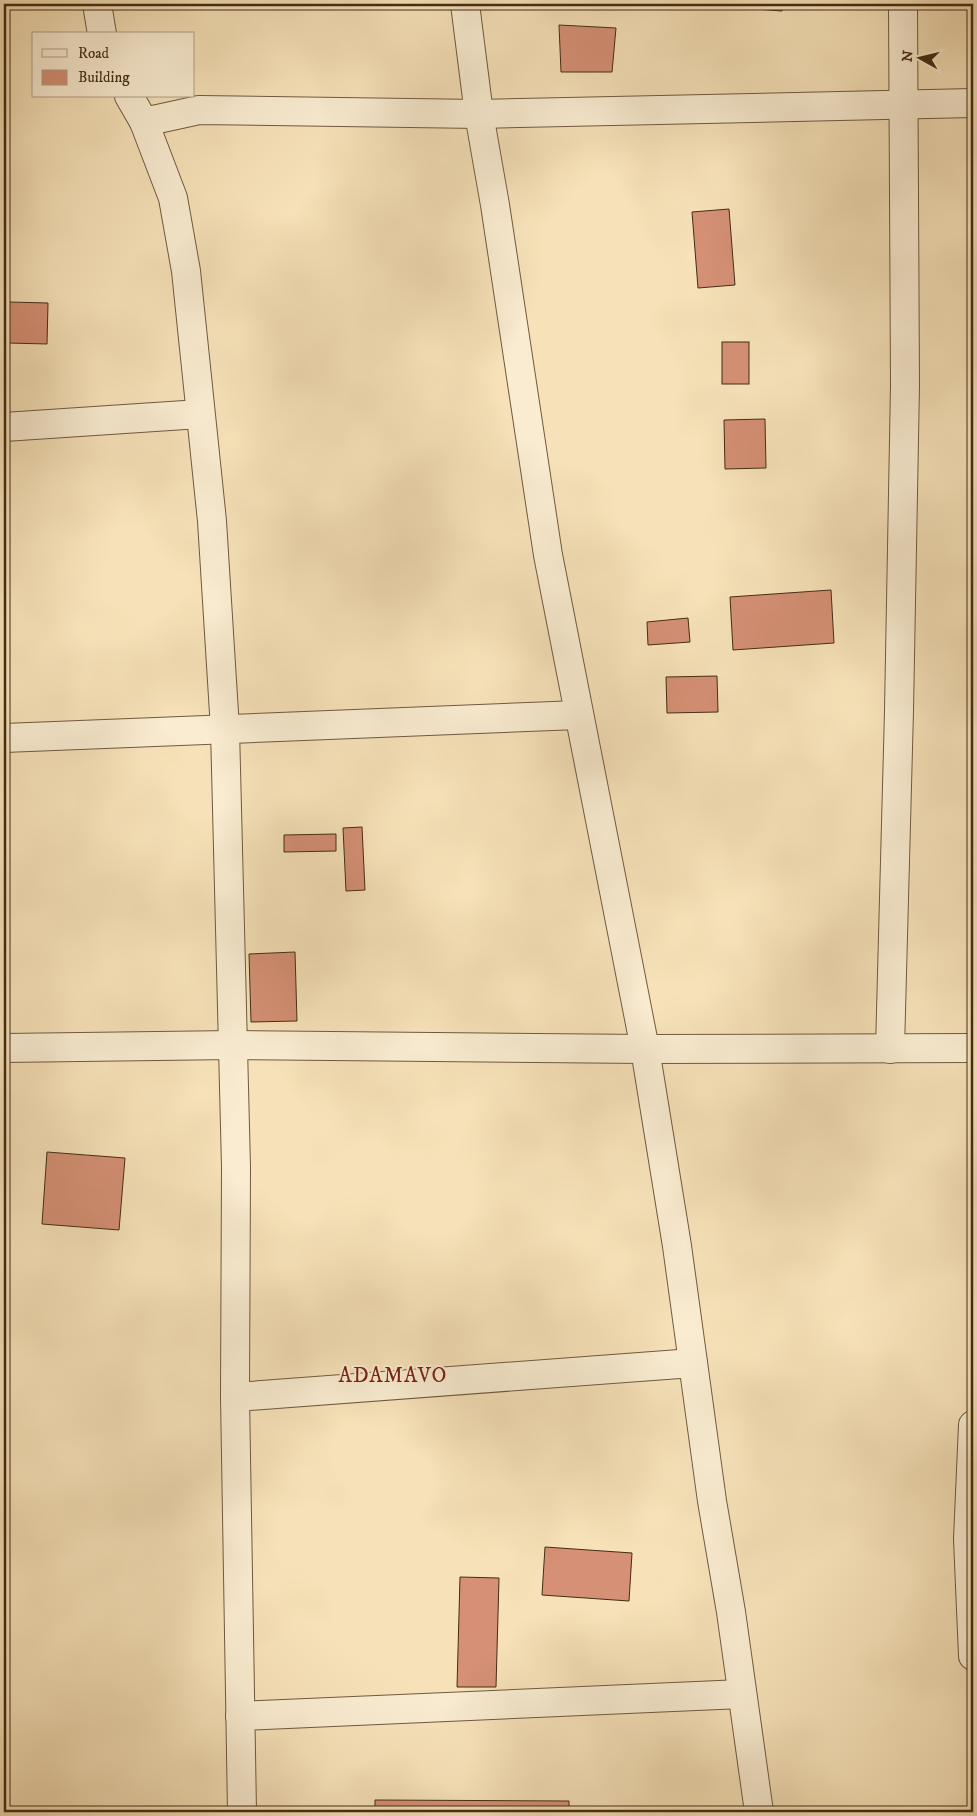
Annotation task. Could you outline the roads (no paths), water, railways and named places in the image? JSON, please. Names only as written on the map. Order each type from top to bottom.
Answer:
[{"type":"street","points":[[97,4],[102,32]]},
{"type":"street","points":[[465,4],[479,114],[495,205],[548,555],[645,1049],[677,1246],[712,1501],[732,1612],[759,1812]]},
{"type":"street","points":[[890,1049],[900,701],[905,395],[904,4]]},
{"type":"street","points":[[131,98],[144,122],[173,198],[186,271],[212,521],[225,729],[236,1167],[235,1397],[242,1812]]},
{"type":"street","points":[[144,122],[199,110],[479,114],[903,103],[973,103]]},
{"type":"street","points":[[4,427],[200,414]]},
{"type":"street","points":[[4,738],[579,716]]},
{"type":"street","points":[[4,1048],[233,1045],[645,1049],[973,1048]]},
{"type":"street","points":[[235,1397],[693,1363]]},
{"type":"street","points":[[973,1425],[968,1539],[973,1656]]},
{"type":"street","points":[[240,1716],[742,1694]]},
{"type":"district","name":"ADAMAVO","points":[[393,1375]]}]
